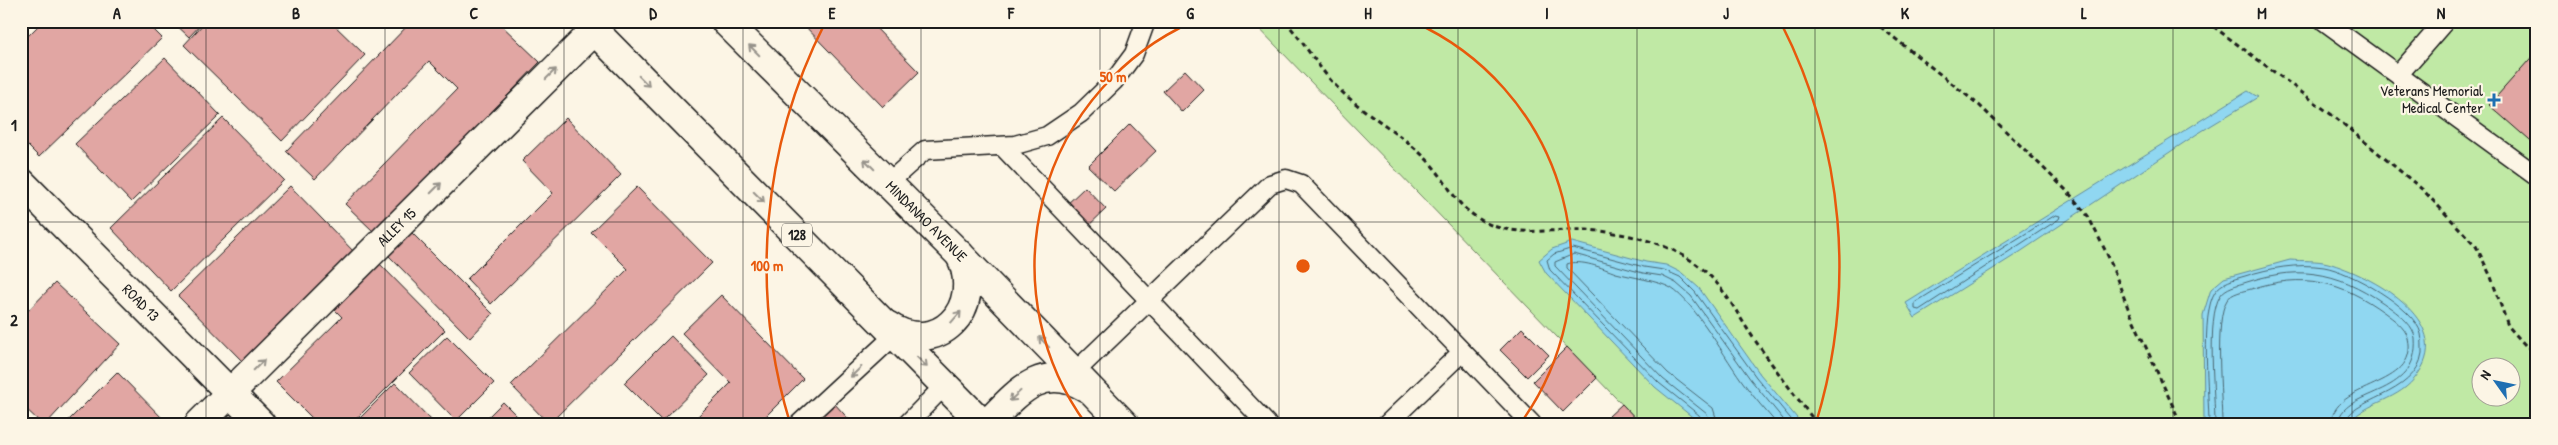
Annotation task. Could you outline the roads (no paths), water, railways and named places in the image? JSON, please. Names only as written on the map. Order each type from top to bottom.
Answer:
[{"type":"main road","name":"MINDANAO AVENUE","points":[[726,21],[960,255],[1124,424]]},
{"type":"main road","name":"128","points":[[590,26],[983,424]]},
{"type":"main road","name":"ALLEY 15","points":[[199,424],[590,26]]},
{"type":"main road","name":"ROAD 13","points":[[21,182],[260,424]]},
{"type":"main road","points":[[888,328],[912,336],[928,335],[944,329],[957,318],[966,303],[969,286],[967,270],[960,255]]},
{"type":"main road","points":[[987,424],[1017,393],[1040,380],[1067,379],[1082,381]]},
{"type":"lane","points":[[888,183],[925,150],[1002,146],[1047,136],[1081,113],[1114,81],[1134,54],[1146,21]]},
{"type":"lane","points":[[2324,21],[2537,176]]},
{"type":"lane","points":[[2398,75],[2445,21]]},
{"type":"lane","points":[[1002,146],[1267,424]]},
{"type":"lane","points":[[1082,381],[1149,300],[1270,184],[1278,180],[1294,180],[1532,424]]},
{"type":"lane","points":[[799,424],[888,328]]},
{"type":"lane","points":[[1386,424],[1462,352]]},
{"type":"lane","points":[[907,424],[945,386]]},
{"type":"water","points":[[2248,91],[2258,97],[2197,134],[2020,252],[1915,318],[1906,303]]},
{"type":"water","points":[[1572,242],[1646,262],[1666,265],[1682,273],[1699,288],[1760,374],[1802,424],[1701,424],[1655,387],[1546,273],[1539,260],[1552,249]]},
{"type":"water","points":[[2290,260],[2324,262],[2345,269],[2385,289],[2403,303],[2417,318],[2426,336],[2427,354],[2418,374],[2402,390],[2364,410],[2348,424],[2204,424],[2203,315],[2211,289],[2224,278]]},
{"type":"place","name":"Veterans Memorial Medical Center","points":[[2494,100]]}]
